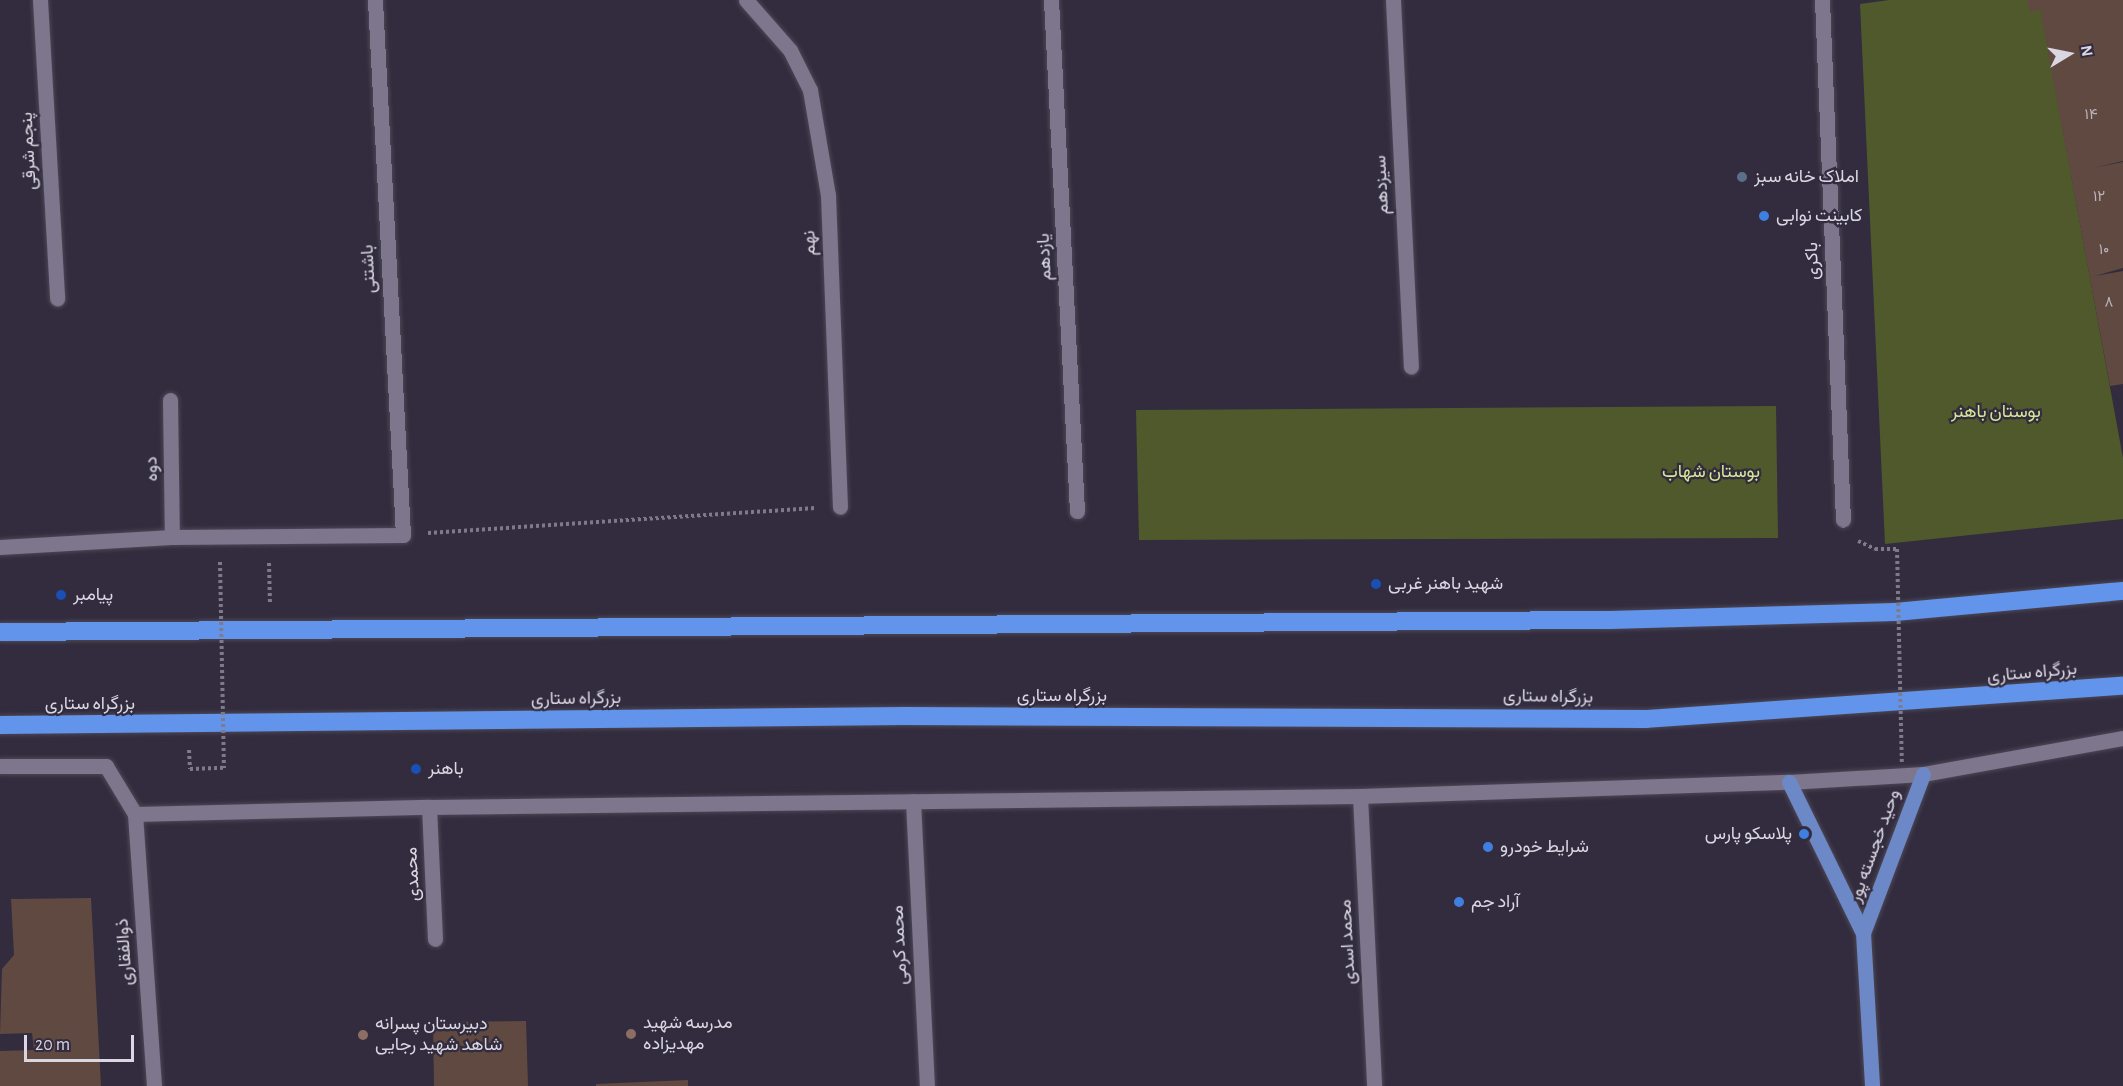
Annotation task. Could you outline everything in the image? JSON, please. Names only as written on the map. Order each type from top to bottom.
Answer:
[{"type":"highway","points":[[0,633],[1610,620],[1895,612],[2123,591]]},
{"type":"highway","name":"بزرگراه ستاری","points":[[0,725],[904,716],[1646,719],[2123,686]]},
{"type":"main road","name":"وحید خجسته پور","points":[[1863,933],[1923,774]]},
{"type":"main road","name":"وحید خجسته پور","points":[[1789,782],[1863,933],[1872,1086]]},
{"type":"street","name":"پنجم شرقی","points":[[40,0],[57,299]]},
{"type":"street","name":"باشتنی","points":[[375,0],[403,535]]},
{"type":"street","name":"نهم","points":[[746,0],[790,50],[810,90],[828,195],[840,507]]},
{"type":"street","name":"یازدهم","points":[[1051,0],[1077,511]]},
{"type":"street","name":"سیزدهم","points":[[1393,0],[1411,367]]},
{"type":"street","name":"باکری","points":[[1822,0],[1843,520]]},
{"type":"street","name":"دوه","points":[[170,400],[172,537]]},
{"type":"street","points":[[0,547],[172,537],[403,535]]},
{"type":"street","points":[[0,766],[106,766],[135,814],[429,807],[1360,796],[1789,782],[1923,774],[2123,738]]},
{"type":"street","name":"محمد اسدی","points":[[1360,796],[1374,1086]]},
{"type":"street","name":"محمد کرمی","points":[[913,801],[927,1086]]},
{"type":"street","name":"محمدی","points":[[429,807],[435,939]]},
{"type":"street","name":"ذوالفقاری","points":[[135,814],[154,1086]]},
{"type":"path","points":[[403,535],[840,507]]},
{"type":"path","points":[[1875,549],[1897,549],[1902,765]]},
{"type":"path","points":[[269,561],[271,630]]},
{"type":"path","points":[[190,769],[224,768],[220,562]]},
{"type":"green space","name":"بوستان باهنر","points":[[1889,0],[2039,0],[2123,458],[2123,519],[1885,544],[1860,4]]},
{"type":"green space","name":"بوستان شهاب","points":[[1776,406],[1778,538],[1139,540],[1136,410]]},
{"type":"building","points":[[2027,0],[2123,0],[2123,161],[2092,168],[2123,162],[2123,268],[2095,276],[2123,271],[2123,384],[2110,386],[2040,9],[2030,13]]},
{"type":"building","points":[[91,898],[101,1086],[0,1086],[0,1051],[34,1050],[32,1033],[0,1034],[2,969],[14,955],[11,899]]},
{"type":"building","points":[[526,1021],[528,1086],[434,1086],[433,1022]]},
{"type":"building","points":[[688,1080],[688,1086],[596,1086],[596,1084]]},
{"type":"place","name":"املاک خانه سبز","points":[[1742,177]]},
{"type":"place","name":"کابینت نوابی","points":[[1764,216]]},
{"type":"place","name":"شهید باهنر غربی","points":[[1376,584]]},
{"type":"place","name":"پیامبر","points":[[61,595]]},
{"type":"place","name":"باهنر","points":[[416,769]]},
{"type":"place","name":"پلاسکو پارس","points":[[1804,834]]},
{"type":"place","name":"شرایط خودرو","points":[[1488,847]]},
{"type":"place","name":"آراد جم","points":[[1459,902]]},
{"type":"place","name":"مدرسه شهيد مهديزاده","points":[[631,1034]]},
{"type":"place","name":"دبیرستان پسرانه شاهد شهید رجایی","points":[[363,1035]]}]
